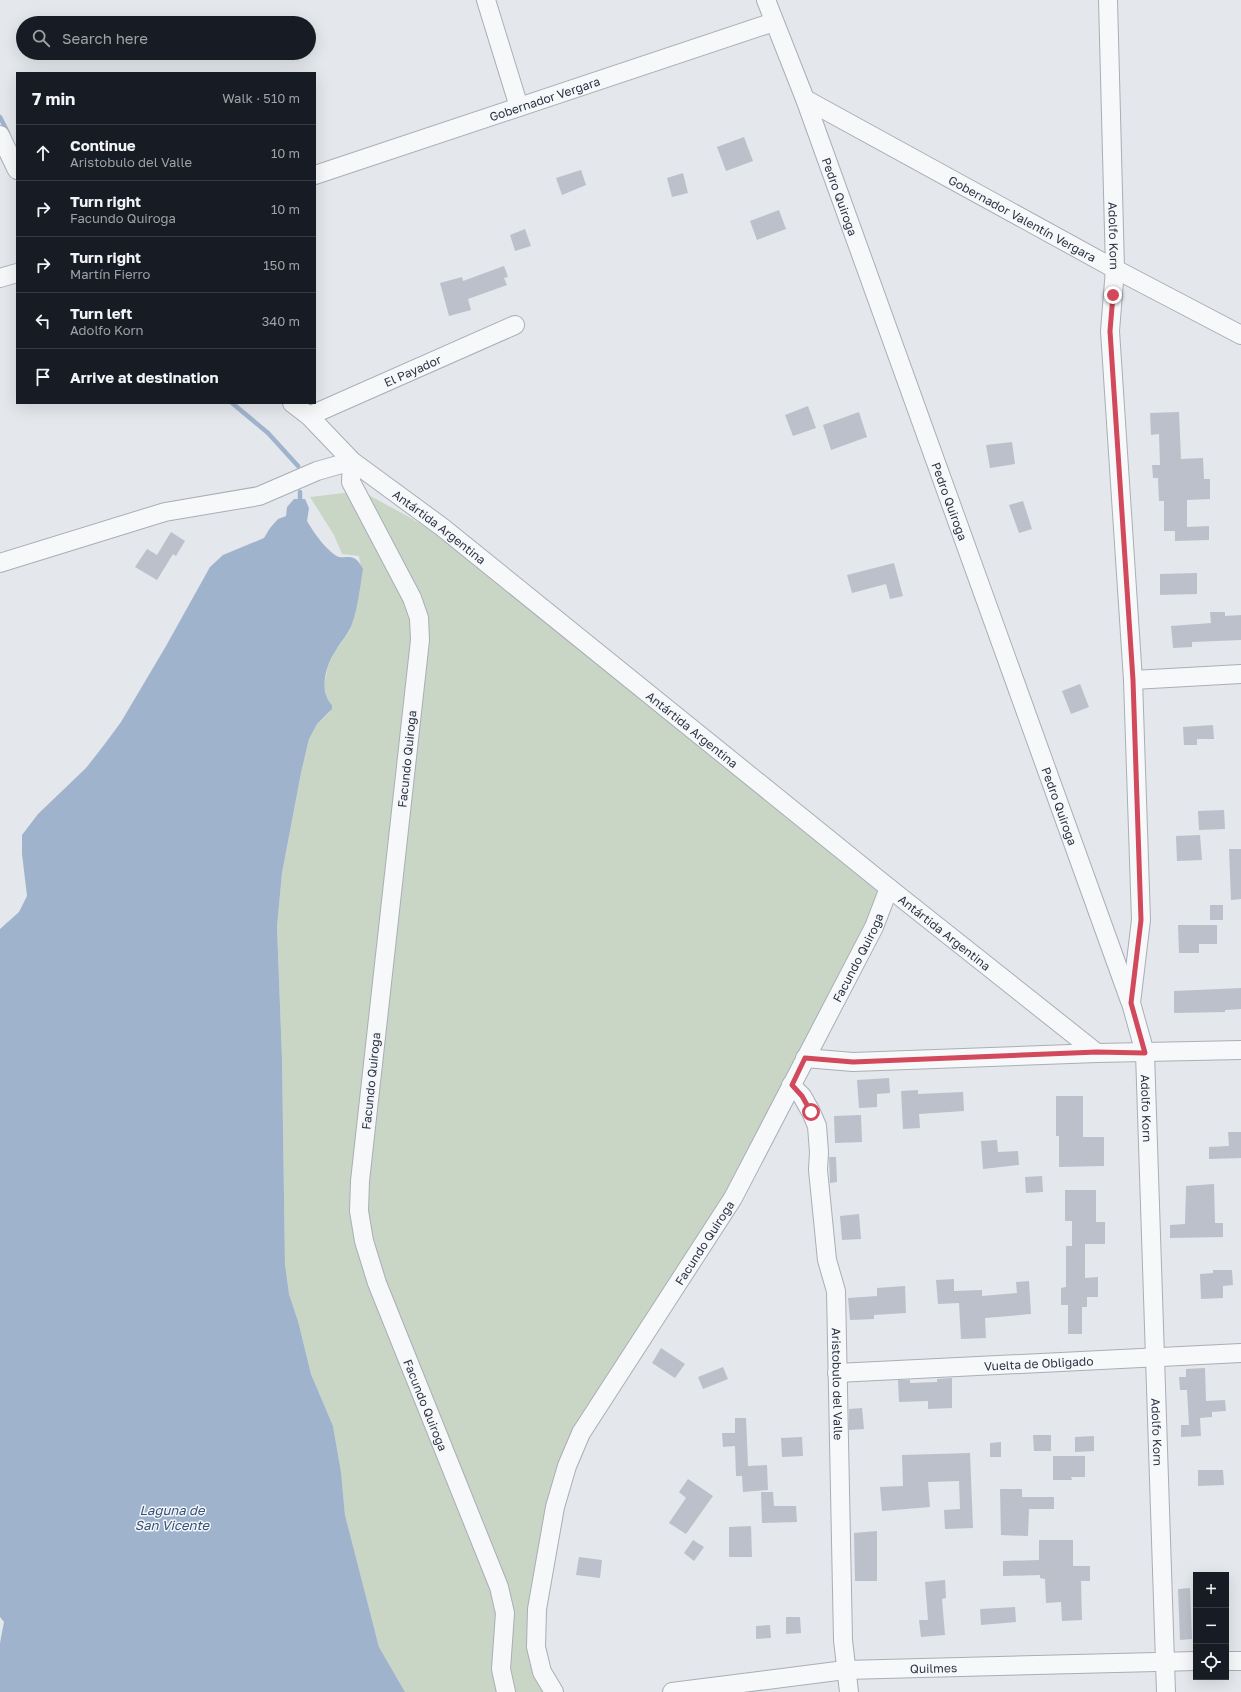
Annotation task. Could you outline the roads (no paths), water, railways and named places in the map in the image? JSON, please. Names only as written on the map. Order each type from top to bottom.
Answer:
[{"type":"street","points":[[486,0],[519,107]]},
{"type":"street","name":"Pedro Quiroga","points":[[766,0],[805,99],[1131,1003]]},
{"type":"street","name":"Adolfo Korn","points":[[1108,0],[1115,269],[1110,331],[1133,680],[1141,920],[1131,1003],[1145,1053],[1166,1692]]},
{"type":"street","name":"Gobernador Vergara","points":[[316,176],[774,22]]},
{"type":"street","name":"Gobernador Valentín Vergara","points":[[805,99],[1115,269],[1241,335]]},
{"type":"street","points":[[0,135],[16,168]]},
{"type":"street","points":[[0,278],[16,272]]},
{"type":"street","name":"El Payador","points":[[309,416],[515,325]]},
{"type":"street","name":"Antártida Argentina","points":[[293,404],[309,416],[352,460],[442,527],[889,888],[1097,1052]]},
{"type":"street","points":[[0,563],[165,512],[259,496],[317,471],[352,460]]},
{"type":"street","name":"Facundo Quiroga","points":[[352,460],[351,482],[412,598],[418,618],[420,640],[360,1180],[359,1211],[364,1241],[378,1283],[499,1587],[505,1613],[501,1669],[506,1692]]},
{"type":"street","points":[[1133,680],[1241,674]]},
{"type":"street","name":"Facundo Quiroga","points":[[554,1692],[542,1672],[536,1647],[537,1610],[556,1507],[567,1466],[581,1433],[733,1198],[874,927],[889,888]]},
{"type":"street","points":[[805,1058],[853,1062],[1097,1052],[1145,1053],[1241,1050]]},
{"type":"street","name":"Aristobulo del Valle","points":[[792,1085],[802,1096],[817,1126],[819,1152],[818,1170],[827,1260],[836,1291],[843,1640],[845,1670],[849,1692]]},
{"type":"street","name":"Vuelta de Obligado","points":[[837,1373],[1155,1356],[1241,1353]]},
{"type":"street","name":"Quilmes","points":[[672,1692],[845,1670],[1193,1661]]},
{"type":"street","points":[[1229,1661],[1241,1661]]},
{"type":"water","name":"Laguna de San Vicente","points":[[294,499],[305,499],[309,508],[307,521],[327,548],[339,557],[356,559],[363,569],[352,624],[332,656],[327,670],[324,685],[325,693],[332,705],[332,709],[317,724],[309,739],[282,873],[277,927],[282,1058],[285,1264],[289,1294],[298,1321],[311,1374],[333,1426],[341,1472],[345,1515],[379,1647],[405,1692],[0,1692],[0,1643],[4,1622],[0,1617],[0,929],[19,912],[27,896],[22,854],[22,835],[38,814],[86,768],[121,722],[210,567],[223,555],[264,538],[278,519],[286,516],[287,507]]},
{"type":"waterway","points":[[0,117],[8,133]]},
{"type":"waterway","points":[[233,404],[268,433],[298,466]]},
{"type":"waterway","points":[[300,492],[300,499]]}]
